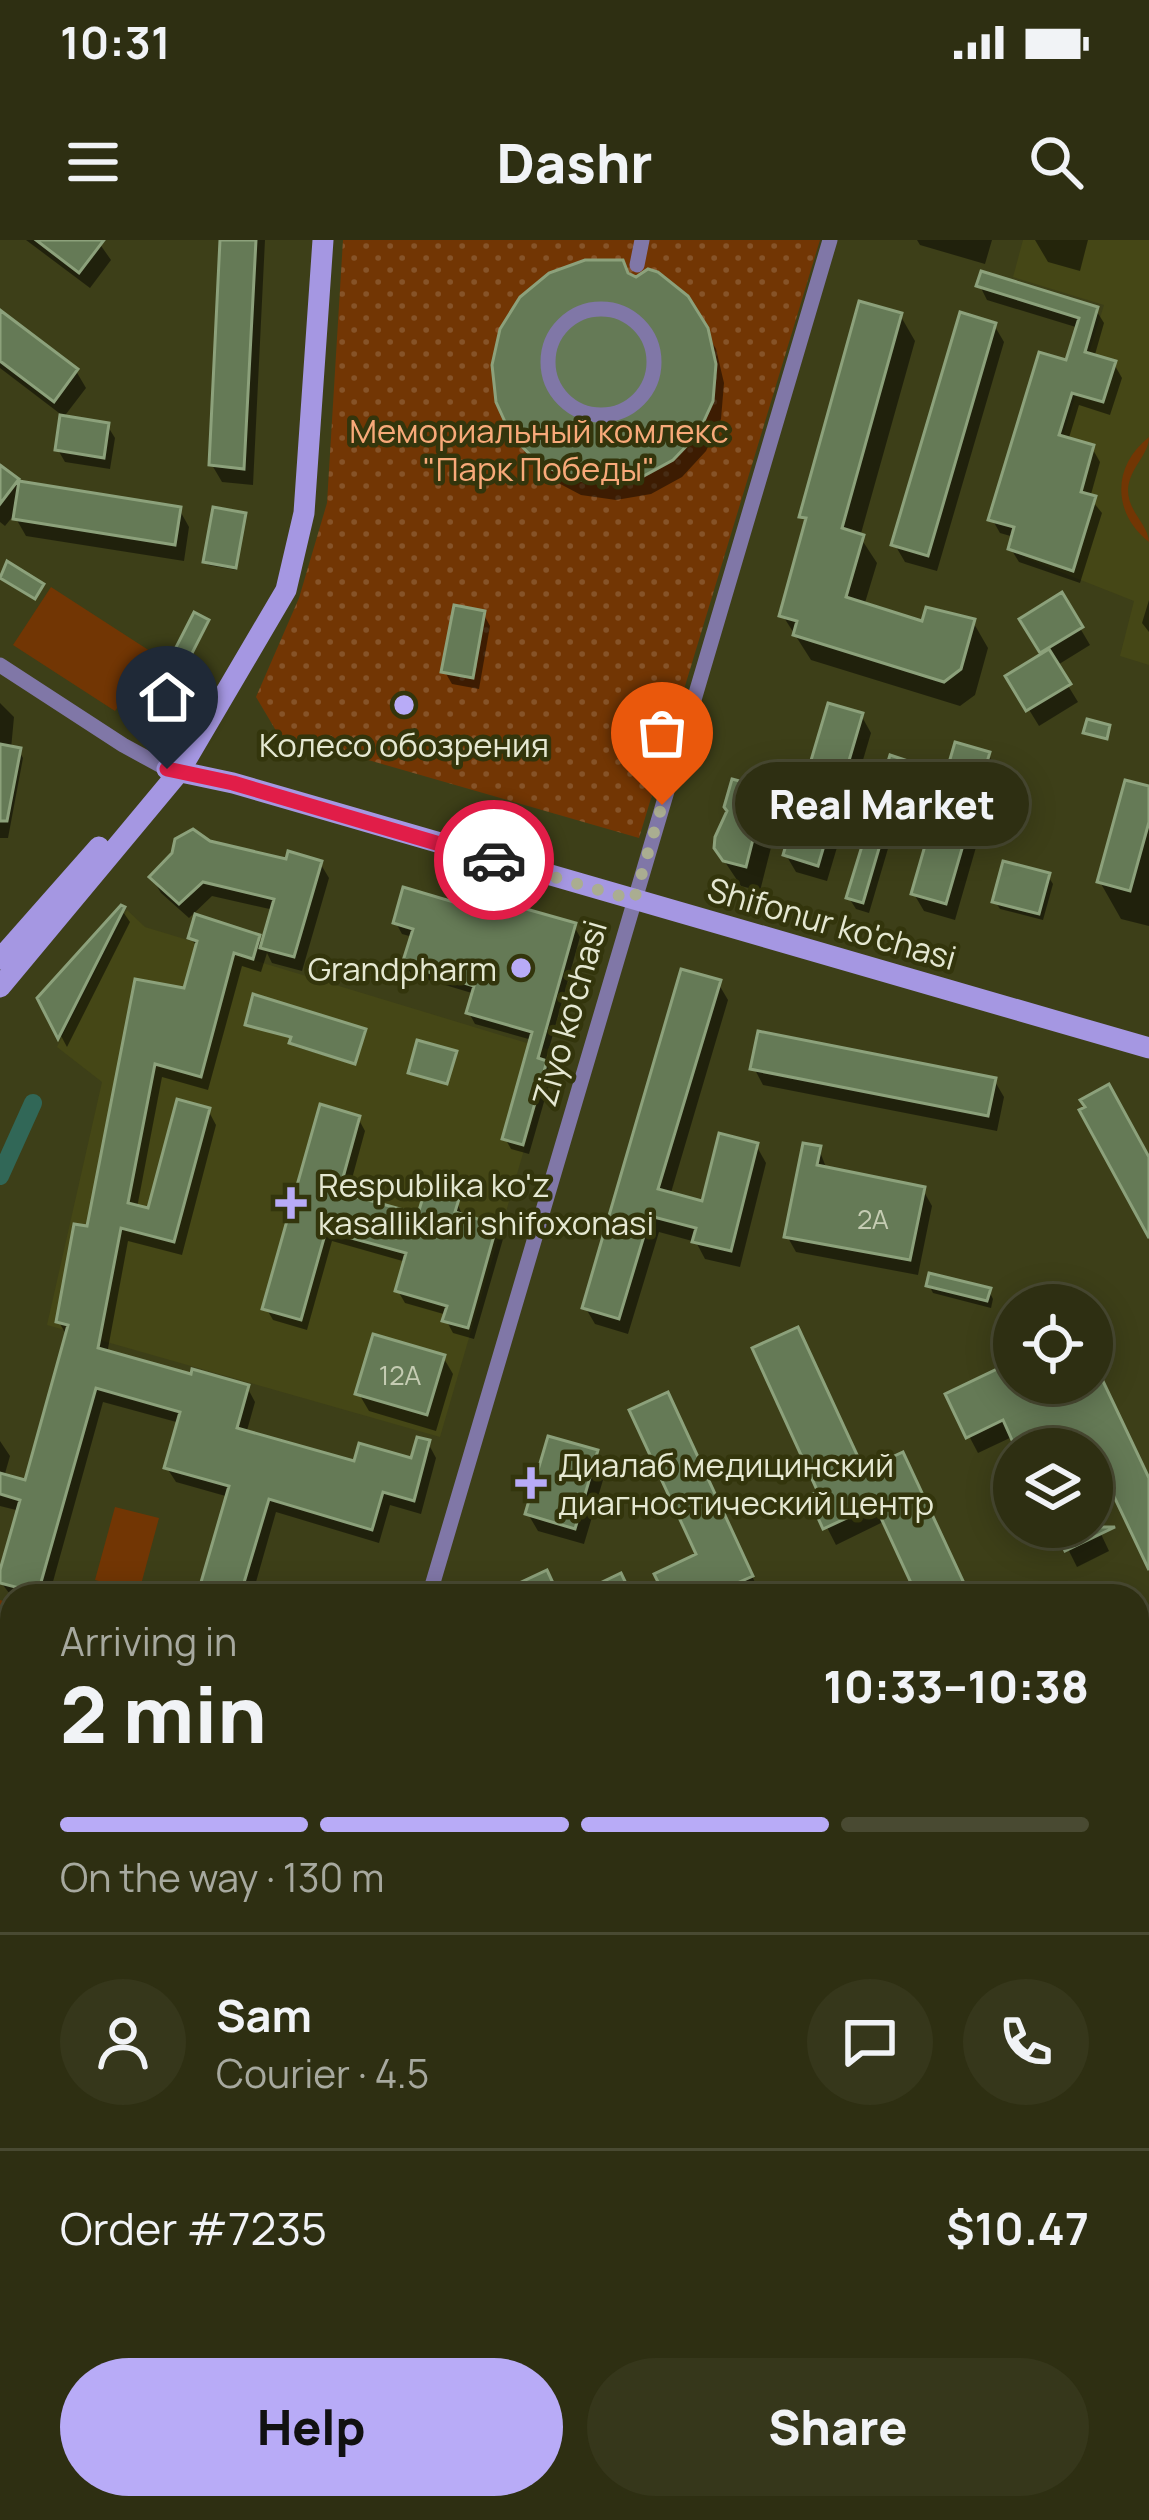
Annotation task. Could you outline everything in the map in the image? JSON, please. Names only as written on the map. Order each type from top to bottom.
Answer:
[{"type":"main road","points":[[200,730],[276,587],[295,511],[313,240]]},
{"type":"main road","points":[[0,988],[173,770],[286,590],[304,513],[313,434],[323,240]]},
{"type":"main road","points":[[200,730],[221,779]]},
{"type":"main road","points":[[0,959],[173,770]]},
{"type":"main road","name":"Shifonur ko'chasi","points":[[173,770],[221,779],[1149,1048]]},
{"type":"street","points":[[637,265],[642,240]]},
{"type":"street","name":"Ziyo ko'chasi","points":[[433,1584],[830,240]]},
{"type":"street","points":[[594,308],[629,316],[642,328],[655,361],[652,378],[638,400],[616,413],[598,416],[566,403],[548,373],[552,339],[571,318],[594,308]]},
{"type":"street","points":[[0,665],[123,746],[173,770]]},
{"type":"shaded area","points":[[1023,240],[1149,240],[1149,665],[1120,656],[1134,601],[1025,558],[1104,305],[1013,277]]},
{"type":"shaded area","name":"Respublika ko'z kasalliklari shifoxonasi","points":[[127,910],[145,927],[553,1051],[440,1437],[47,1325],[102,1082],[57,1047]]},
{"type":"green space","name":"Мемориальный комлекс \"Парк Победы\"","points":[[343,240],[820,240],[639,838],[278,734],[256,697],[299,598],[327,503]]},
{"type":"green space","points":[[1149,437],[1128,490],[1149,542],[1128,517],[1121,490],[1128,462]]},
{"type":"green space","points":[[51,587],[153,653],[115,711],[13,645]]},
{"type":"green space","points":[[115,1507],[159,1518],[141,1584],[95,1580]]},
{"type":"building","points":[[36,240],[104,240],[79,273]]},
{"type":"building","points":[[220,240],[256,240],[244,469],[209,465]]},
{"type":"building","points":[[585,260],[623,260],[628,273],[636,277],[648,269],[658,272],[688,296],[708,328],[716,364],[713,401],[698,434],[673,460],[640,478],[605,484],[569,478],[536,461],[511,435],[496,402],[492,365],[500,329],[520,297],[549,273]]},
{"type":"building","points":[[981,271],[1098,307],[1085,352],[1116,361],[1103,402],[1072,393],[1059,435],[1094,445],[1081,492],[1096,496],[1073,571],[1008,549],[1014,527],[988,520],[1039,352],[1066,360],[1079,318],[976,286]]},
{"type":"building","points":[[859,301],[902,313],[842,528],[864,535],[846,597],[922,621],[926,607],[975,619],[961,669],[944,682],[793,635],[797,621],[779,616],[806,518],[799,517]]},
{"type":"building","points":[[0,310],[78,369],[54,402],[0,361]]},
{"type":"building","points":[[960,312],[996,323],[928,556],[891,545]]},
{"type":"building","points":[[60,415],[109,423],[104,458],[55,450]]},
{"type":"building","points":[[0,465],[19,479],[0,504]]},
{"type":"building","points":[[19,481],[181,507],[175,545],[13,519]]},
{"type":"building","points":[[213,507],[246,513],[236,568],[203,562]]},
{"type":"building","points":[[7,561],[44,584],[35,599],[0,578]]},
{"type":"building","points":[[1062,592],[1083,627],[1040,653],[1019,619]]},
{"type":"building","points":[[454,605],[485,611],[473,678],[441,672]]},
{"type":"building","points":[[194,612],[209,620],[185,667],[170,659]]},
{"type":"building","points":[[1049,649],[1071,684],[1026,711],[1005,676]]},
{"type":"building","points":[[828,703],[863,713],[818,866],[783,855]]},
{"type":"building","points":[[1087,719],[1110,725],[1107,739],[1083,733]]},
{"type":"building","points":[[955,742],[990,752],[946,904],[911,894]]},
{"type":"building","points":[[0,744],[21,748],[7,821],[0,821]]},
{"type":"building","points":[[890,755],[905,760],[863,903],[846,898]]},
{"type":"building","points":[[732,779],[766,788],[746,867],[723,861],[714,848]]},
{"type":"building","points":[[1125,780],[1149,786],[1149,822],[1130,891],[1097,882]]},
{"type":"building","points":[[193,829],[210,841],[286,859],[288,851],[322,861],[294,957],[260,948],[274,899],[203,882],[179,904],[149,877],[172,853],[175,839]]},
{"type":"building","points":[[1003,861],[1050,873],[1039,914],[992,902]]},
{"type":"building","points":[[403,887],[494,914],[498,901],[576,923],[538,1058],[547,1061],[523,1145],[502,1139],[532,1032],[466,1013],[474,986],[402,964],[413,929],[393,923]]},
{"type":"building","points":[[121,905],[125,907],[58,1039],[37,998]]},
{"type":"building","points":[[195,914],[260,935],[253,959],[234,953],[201,1077],[155,1064],[128,1203],[148,1208],[177,1099],[210,1108],[174,1242],[121,1228],[98,1348],[249,1385],[237,1428],[354,1461],[359,1443],[411,1458],[417,1437],[430,1440],[414,1501],[383,1492],[372,1530],[269,1499],[244,1584],[200,1584],[229,1486],[164,1468],[180,1412],[96,1388],[41,1584],[0,1583],[20,1500],[0,1494],[0,1473],[25,1480],[68,1325],[56,1322],[74,1224],[87,1226],[135,979],[184,988],[197,941],[188,938]]},
{"type":"building","points":[[681,969],[721,980],[658,1189],[702,1201],[719,1133],[758,1143],[731,1251],[692,1242],[696,1228],[650,1216],[619,1319],[582,1308]]},
{"type":"building","points":[[253,994],[366,1029],[355,1064],[289,1043],[291,1037],[245,1025]]},
{"type":"building","points":[[758,1031],[996,1078],[988,1116],[750,1069]]},
{"type":"building","points":[[417,1040],[457,1051],[447,1084],[408,1073]]},
{"type":"building","points":[[1109,1084],[1149,1157],[1149,1238],[1079,1110],[1085,1107],[1080,1100]]},
{"type":"building","points":[[320,1104],[360,1116],[339,1192],[418,1214],[425,1190],[459,1199],[455,1212],[497,1225],[468,1328],[442,1321],[447,1306],[395,1291],[406,1253],[326,1231],[301,1320],[262,1309]]},
{"type":"building","points":[[803,1143],[821,1146],[817,1165],[925,1187],[910,1260],[784,1237]]},
{"type":"building","points":[[929,1273],[991,1288],[987,1301],[926,1286]]},
{"type":"building","points":[[798,1327],[864,1470],[903,1452],[964,1584],[911,1584],[875,1505],[823,1529],[808,1496],[818,1492],[752,1348]]},
{"type":"building","points":[[373,1334],[445,1355],[427,1415],[355,1394]]},
{"type":"building","points":[[993,1371],[993,1404],[1113,1402],[1149,1478],[1149,1570],[1113,1494],[1113,1428],[1007,1428],[1003,1420],[966,1438],[945,1394]]},
{"type":"building","points":[[668,1392],[753,1576],[735,1584],[659,1584],[654,1574],[696,1554],[629,1410]]},
{"type":"building","points":[[548,1436],[598,1450],[575,1529],[525,1514]]},
{"type":"building","points":[[547,1570],[553,1584],[517,1584]]},
{"type":"building","points":[[621,1573],[626,1584],[598,1584]]},
{"type":"waterway","points":[[0,1176],[33,1103]]},
{"type":"way so far","points":[[494,860],[634,900],[662,805]]},
{"type":"place","name":"Колесо обозрения","points":[[404,705]]},
{"type":"place","name":"Real Market","points":[[662,805]]},
{"type":"place","name":"Grandpharm","points":[[521,968]]},
{"type":"place","name":"Respublika ko'z kasalliklari shifoxonasi","points":[[291,1203]]},
{"type":"place","name":"Диалаб медицинский диагностический центр","points":[[531,1483]]},
{"type":"route","points":[[167,769],[233,783],[494,860]]}]
